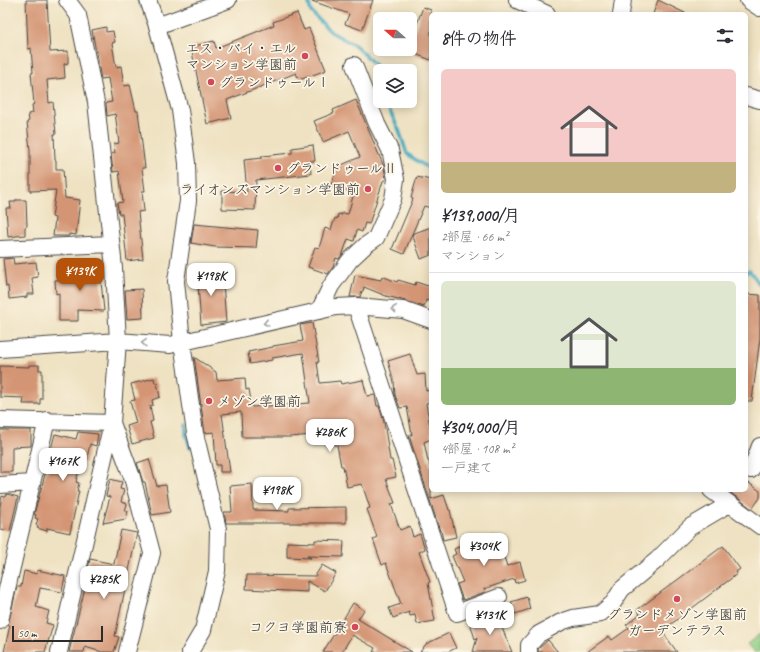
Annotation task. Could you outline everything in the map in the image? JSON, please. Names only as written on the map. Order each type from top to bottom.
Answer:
[{"type":"street","points":[[59,652],[112,423],[118,341],[111,244],[96,102],[78,14],[67,0]]},
{"type":"street","points":[[148,0],[157,26],[180,110],[187,163],[188,201],[176,281],[178,343],[195,433],[218,529],[217,571],[203,630],[190,652]]},
{"type":"street","points":[[157,26],[228,0]]},
{"type":"street","points":[[517,0],[543,12]]},
{"type":"street","points":[[621,12],[623,0]]},
{"type":"street","points":[[748,0],[760,8]]},
{"type":"street","points":[[319,311],[331,286],[350,260],[376,238],[392,199],[396,179],[390,150],[377,124],[354,65]]},
{"type":"street","points":[[748,97],[760,100]]},
{"type":"street","points":[[0,249],[111,244]]},
{"type":"street","points":[[356,306],[457,613],[499,597]]},
{"type":"street","points":[[0,349],[118,341],[178,343],[336,307],[356,306],[403,310],[429,319]]},
{"type":"street","points":[[0,420],[47,420],[112,423]]},
{"type":"street","points":[[0,622],[8,580],[47,420]]},
{"type":"street","points":[[112,423],[132,477],[152,554],[127,652]]},
{"type":"street","points":[[752,471],[760,446]]},
{"type":"street","points":[[0,485],[32,483]]},
{"type":"street","points":[[714,492],[760,526]]},
{"type":"street","points":[[529,652],[529,645],[539,634],[561,622],[573,618],[600,614],[613,603],[622,589],[657,560],[690,527],[729,504]]},
{"type":"green space","points":[[760,634],[760,652],[754,652],[747,644]]},
{"type":"building","points":[[26,0],[47,0],[50,52],[68,51],[68,63],[64,64],[65,78],[47,80],[49,103],[53,102],[56,134],[54,134],[56,169],[63,169],[65,198],[80,200],[76,235],[69,234],[69,236],[53,236],[55,218],[52,217],[56,190],[30,191],[30,150],[27,122],[29,121],[28,114],[33,113],[32,105],[34,104],[31,73],[33,73],[31,48],[28,49]]},
{"type":"building","points":[[312,0],[373,0],[362,30],[345,24],[349,14]]},
{"type":"building","points":[[658,0],[683,12],[654,12]]},
{"type":"building","points":[[423,7],[431,10],[431,12],[429,12],[429,59],[417,55],[417,24]]},
{"type":"building","points":[[297,13],[304,30],[309,28],[326,70],[302,79],[301,77],[298,78],[296,73],[227,100],[231,118],[207,124],[191,47],[214,41],[216,48],[274,25],[273,22]]},
{"type":"building","points":[[106,27],[106,32],[113,31],[115,42],[112,43],[116,67],[121,66],[124,86],[130,85],[136,111],[138,111],[145,168],[142,168],[145,191],[142,191],[144,211],[138,212],[143,259],[127,261],[122,214],[119,214],[117,203],[123,202],[119,171],[113,172],[111,154],[115,153],[114,144],[119,143],[116,120],[115,114],[107,116],[106,103],[112,102],[108,78],[101,79],[92,30]]},
{"type":"building","name":"ライオンズマンション学園前","points":[[356,100],[384,167],[386,179],[383,181],[369,224],[365,223],[362,232],[357,230],[354,241],[348,239],[343,253],[339,259],[336,258],[333,267],[328,274],[308,267],[315,247],[319,248],[325,228],[331,230],[338,214],[348,214],[354,193],[331,186],[337,167],[360,157],[349,131],[323,142],[314,121],[334,113],[333,110]]},
{"type":"building","name":"グランドゥールⅡ","points":[[313,145],[315,161],[310,161],[311,174],[256,180],[255,210],[222,209],[222,191],[247,192],[244,160],[262,158],[262,156],[292,153],[292,148]]},
{"type":"building","points":[[417,177],[429,180],[429,207],[424,206],[404,254],[392,249],[413,199],[411,198]]},
{"type":"building","points":[[15,200],[26,200],[27,226],[25,227],[25,235],[8,237],[6,208],[11,208],[10,202],[15,202]]},
{"type":"building","points":[[194,224],[258,230],[256,248],[215,247],[191,243]]},
{"type":"building","points":[[429,228],[429,256],[421,259],[412,234]]},
{"type":"building","points":[[13,258],[14,264],[36,262],[38,277],[32,278],[34,294],[27,294],[27,297],[9,299],[3,259]]},
{"type":"building","points":[[97,261],[98,271],[100,271],[104,311],[78,310],[78,321],[59,321],[59,293],[56,294],[55,280],[70,279],[70,273],[79,272],[78,262]]},
{"type":"building","points":[[222,269],[226,322],[201,325],[197,271]]},
{"type":"building","points":[[355,275],[381,280],[382,276],[397,282],[398,280],[415,285],[416,282],[429,286],[429,301],[426,300],[424,307],[386,296],[364,287],[360,297],[350,297]]},
{"type":"building","points":[[142,289],[143,318],[127,319],[125,290]]},
{"type":"building","points":[[748,294],[760,295],[760,338],[752,401],[748,401]]},
{"type":"building","points":[[312,323],[319,362],[317,362],[320,383],[340,381],[341,384],[363,380],[367,396],[375,395],[377,406],[379,406],[384,422],[390,460],[392,460],[396,477],[386,479],[395,503],[391,504],[400,530],[410,526],[413,537],[420,534],[425,549],[419,552],[430,582],[428,583],[435,621],[417,624],[415,615],[410,616],[409,612],[393,618],[389,608],[401,604],[386,563],[382,565],[373,539],[377,537],[367,509],[370,508],[362,484],[347,487],[337,445],[334,445],[333,438],[311,439],[311,435],[291,437],[242,437],[241,412],[222,414],[230,472],[220,472],[220,465],[216,465],[214,432],[205,433],[194,357],[216,372],[217,380],[245,378],[246,390],[249,389],[252,407],[310,403],[303,353],[272,358],[272,360],[250,364],[248,352],[303,341],[300,325]]},
{"type":"building","points":[[410,354],[417,375],[425,374],[426,391],[429,390],[429,402],[426,403],[429,421],[429,440],[424,442],[429,461],[429,492],[431,492],[431,499],[444,495],[450,510],[456,537],[443,540],[409,435],[412,435],[407,407],[400,408],[395,395],[394,382],[388,361]]},
{"type":"building","points":[[29,365],[39,365],[39,370],[42,370],[42,399],[40,399],[40,404],[23,404],[24,398],[0,397],[0,366],[29,367]]},
{"type":"building","points":[[154,378],[155,383],[157,383],[160,397],[152,400],[153,405],[150,406],[153,421],[150,422],[154,438],[132,444],[127,426],[136,423],[130,401],[135,400],[131,384]]},
{"type":"building","points":[[0,430],[31,430],[31,446],[12,447],[12,472],[0,472]]},
{"type":"building","points":[[78,432],[98,434],[96,446],[90,444],[86,463],[81,462],[76,482],[79,483],[77,491],[79,491],[70,533],[47,528],[47,531],[37,528],[38,526],[36,525],[38,519],[35,518],[36,515],[34,514],[46,471],[48,472],[54,450],[51,449],[55,434],[76,439]]},
{"type":"building","points":[[149,459],[157,486],[166,485],[170,512],[152,515],[145,482],[143,482],[137,463]]},
{"type":"building","points":[[110,479],[122,482],[120,489],[124,490],[121,502],[127,504],[125,511],[128,511],[126,519],[103,523],[110,497],[106,496]]},
{"type":"building","points":[[748,482],[760,491],[760,498],[752,509],[730,492],[748,492]]},
{"type":"building","points":[[252,484],[253,510],[289,511],[289,508],[346,507],[346,523],[226,523],[224,512],[232,512],[230,486]]},
{"type":"building","points":[[7,494],[18,497],[10,531],[0,529],[0,506],[2,496],[5,497]]},
{"type":"building","points":[[121,530],[137,533],[115,636],[119,637],[114,652],[102,652],[85,647],[84,652],[69,652],[89,574],[87,574],[90,559],[114,564]]},
{"type":"building","points":[[495,536],[497,543],[499,542],[507,566],[520,562],[525,580],[515,583],[514,579],[484,589],[485,592],[463,600],[457,584],[463,582],[452,556],[456,554],[454,549],[468,543],[468,545]]},
{"type":"building","points":[[315,540],[344,541],[343,557],[287,557],[287,542],[315,543]]},
{"type":"building","name":"グランドメゾン学園前 ガーデンテラス","points":[[723,546],[740,569],[736,572],[737,574],[662,631],[677,652],[587,652],[609,636],[612,640],[629,628],[626,625],[640,614],[637,610]]},
{"type":"building","points":[[322,565],[336,573],[325,591],[307,581],[307,592],[246,589],[247,575],[315,576]]},
{"type":"building","points":[[37,570],[65,576],[62,592],[40,588],[36,607],[49,611],[46,623],[53,625],[45,652],[4,652],[10,625],[8,625],[17,587],[21,587],[24,571],[37,574]]},
{"type":"building","points":[[527,597],[530,609],[515,614],[511,602]]},
{"type":"building","name":"コクヨ学園前寮","points":[[353,603],[364,610],[358,619],[412,652],[373,652],[375,648],[352,635],[342,652],[323,652]]},
{"type":"building","points":[[483,616],[485,622],[497,616],[512,652],[473,652],[477,638],[475,639],[470,623]]},
{"type":"building","points":[[449,633],[456,648],[448,652],[420,652],[426,644]]},
{"type":"building","points":[[548,640],[558,652],[538,652],[538,649]]},
{"type":"waterway","points":[[139,0],[142,7]]},
{"type":"waterway","points":[[308,0],[311,12],[331,32],[356,46],[374,64]]},
{"type":"waterway","points":[[388,108],[399,130],[407,154],[429,169]]},
{"type":"waterway","points":[[748,272],[750,271],[760,285]]},
{"type":"waterway","points":[[186,425],[186,434],[190,447]]},
{"type":"place","name":"エス・バイ・エル マンション学園前","points":[[305,56]]},
{"type":"place","name":"グランドゥールⅠ","points":[[211,82]]},
{"type":"place","name":"グランドゥールⅡ","points":[[278,168]]},
{"type":"place","name":"ライオンズマンション学園前","points":[[368,189]]},
{"type":"place","name":"メゾン学園前","points":[[209,401]]},
{"type":"place","name":"グランドメゾン学園前 ガーデンテラス","points":[[677,599]]},
{"type":"place","name":"コクヨ学園前寮","points":[[355,627]]}]
